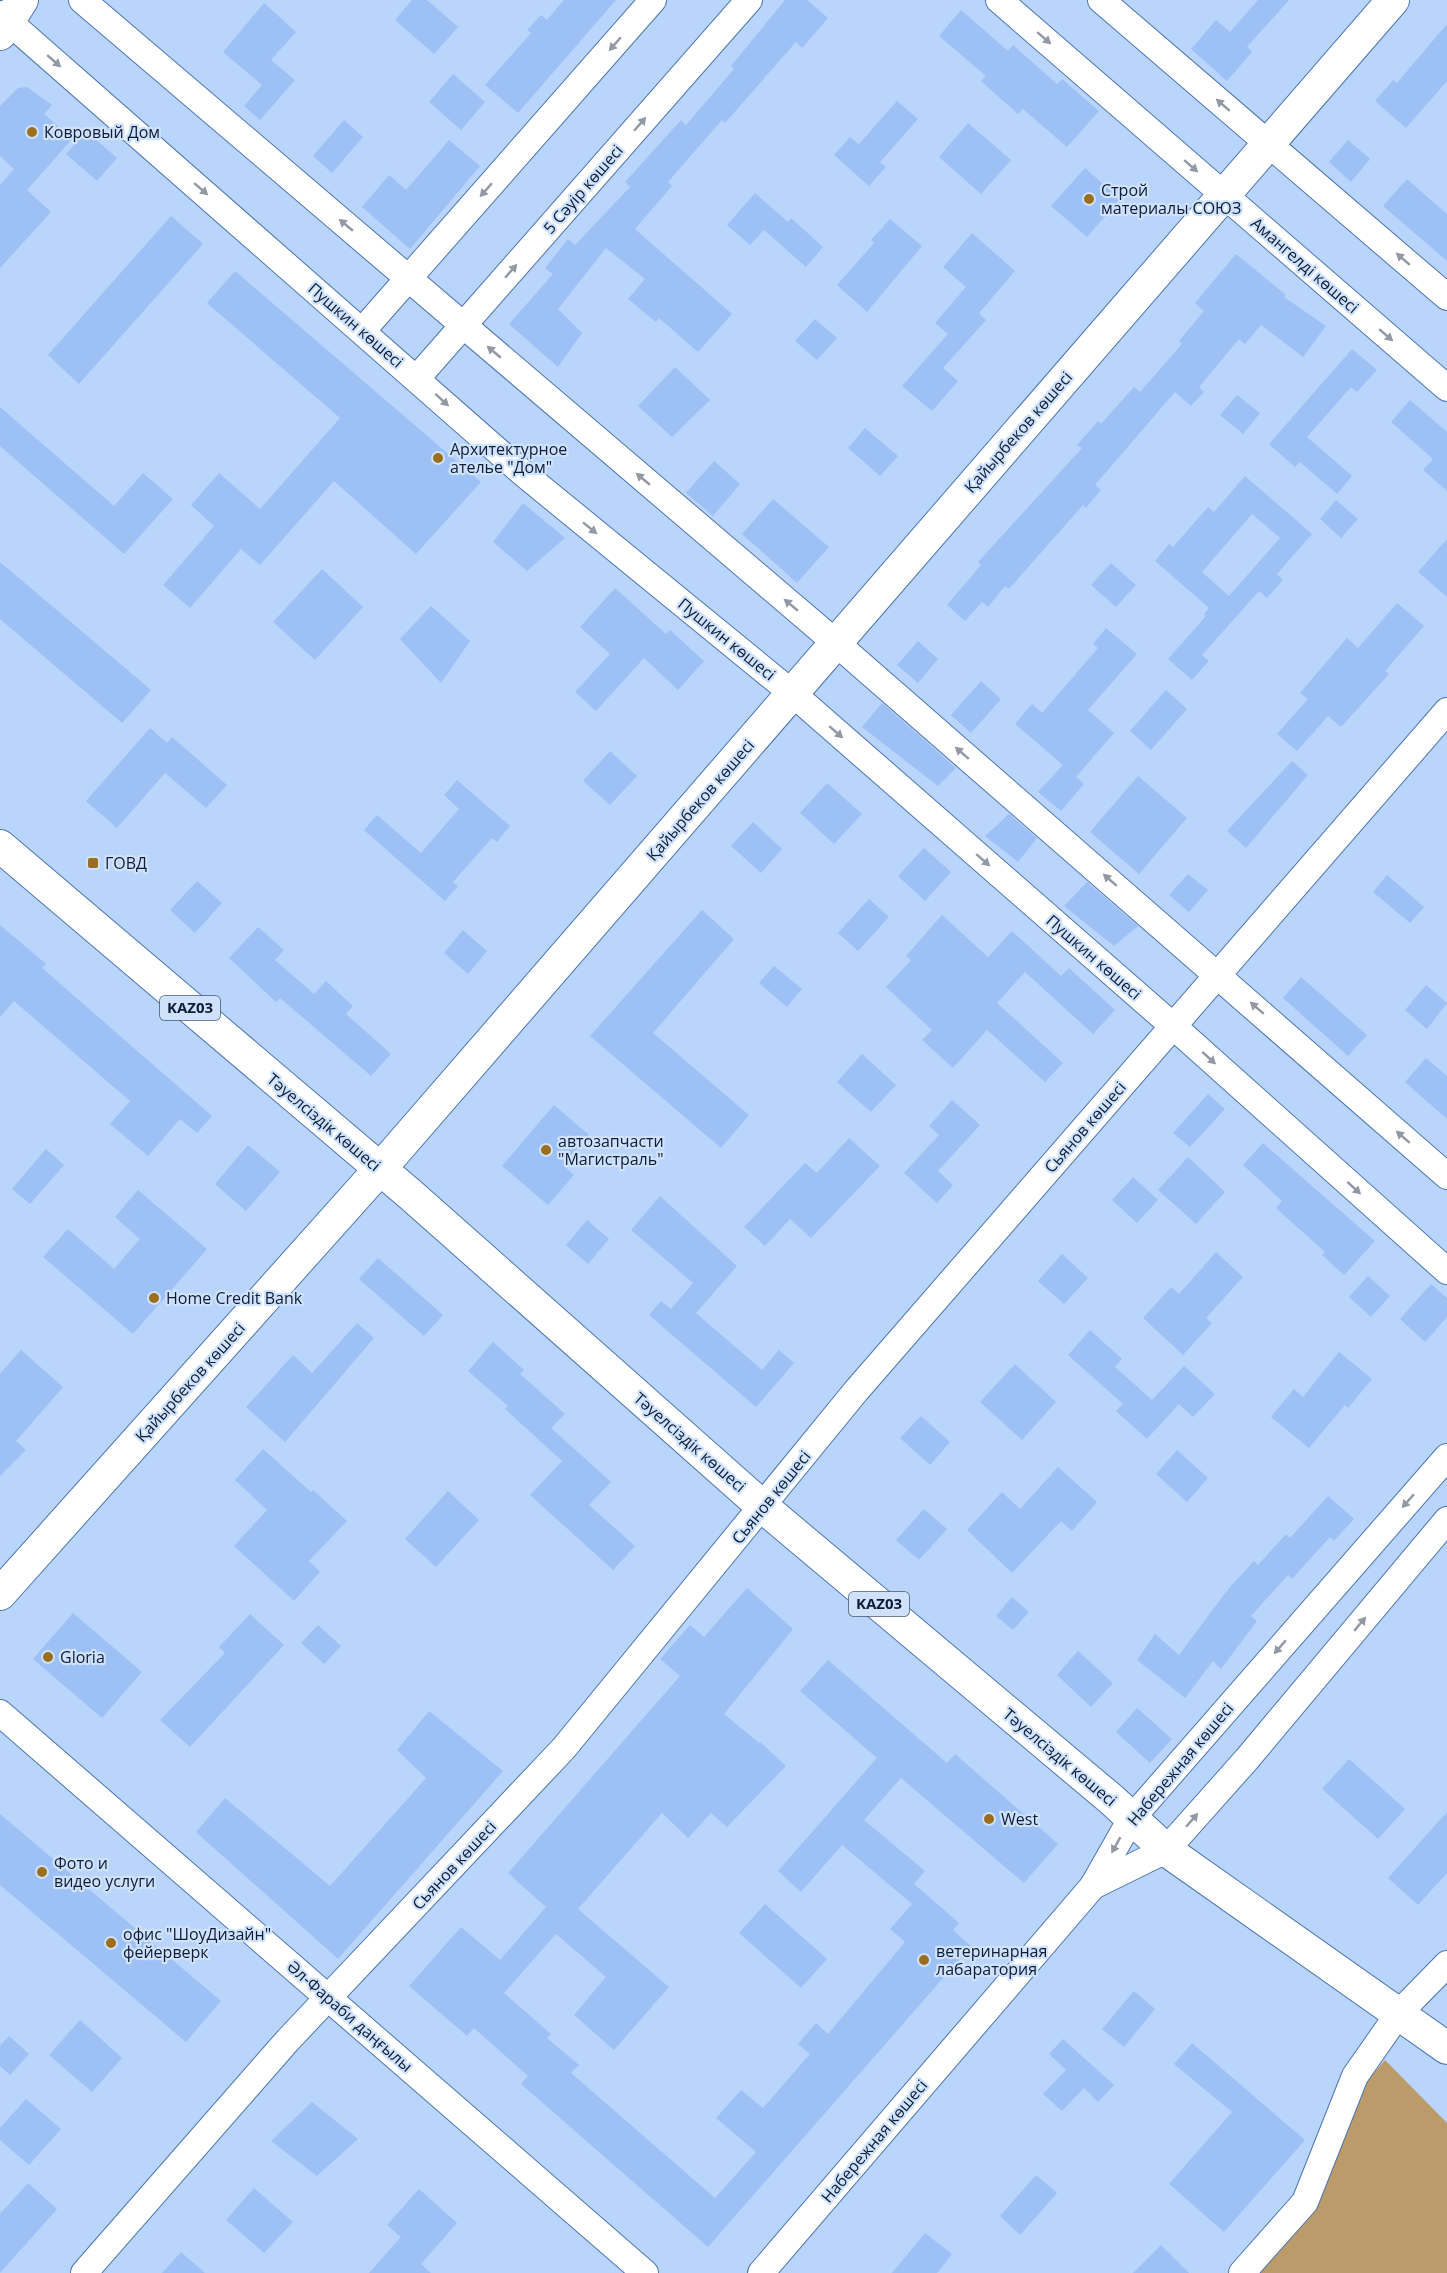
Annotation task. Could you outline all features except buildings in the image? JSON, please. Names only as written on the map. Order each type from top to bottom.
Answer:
[{"type":"main road","name":"Қайырбеков көшесі","points":[[0,1594],[380,1169],[1393,0]]},
{"type":"main road","name":"Тәуелсіздік көшесі","points":[[0,846],[380,1169],[763,1507],[1112,1800],[1166,1850],[1399,2013]]},
{"type":"main road","name":"KАZ03","points":[[1399,2013],[1447,2037]]},
{"type":"main road","name":"KАZ03","points":[[1399,2013],[1447,2048]]},
{"type":"street","points":[[82,0],[836,643],[1447,1176]]},
{"type":"street","points":[[363,330],[653,0]]},
{"type":"street","name":"5 Сәуір көшесі","points":[[417,378],[749,0]]},
{"type":"street","name":"Амангелді көшесі","points":[[999,0],[1447,388]]},
{"type":"street","points":[[1101,0],[1447,297]]},
{"type":"street","name":"Пушкин көшесі","points":[[8,18],[524,474],[792,693],[1173,1026],[1447,1271]]},
{"type":"street","name":"Сьянов көшесі","points":[[84,2273],[288,2040],[564,1748],[856,1391],[1447,711]]},
{"type":"street","name":"Набережная көшесі","points":[[761,2273],[1093,1886],[1131,1819],[1447,1457]]},
{"type":"street","points":[[1093,1886],[1166,1850],[1247,1759],[1447,1520]]},
{"type":"street","name":"Әл-Фараби даңғылы","points":[[0,1713],[645,2273]]},
{"type":"street","points":[[1242,2273],[1305,2202],[1355,2076],[1399,2013],[1447,1964]]},
{"type":"shaded area","points":[[1385,2060],[1447,2123],[1447,2273],[1244,2273],[1317,2196],[1367,2081]]},
{"type":"place","name":"Ковровый Дом","points":[[32,132]]},
{"type":"place","name":"Строй материалы СОЮЗ","points":[[1089,199]]},
{"type":"place","name":"Архитектурное ателье \"Дом\"","points":[[438,458]]},
{"type":"place","name":"ГОВД","points":[[93,863]]},
{"type":"place","name":"автозапчасти \"Магистраль\"","points":[[546,1150]]},
{"type":"place","name":"Home Credit Bank","points":[[154,1298]]},
{"type":"place","name":"Gloria","points":[[48,1657]]},
{"type":"place","name":"West","points":[[989,1819]]},
{"type":"place","name":"Фото и видео услуги","points":[[42,1872]]},
{"type":"place","name":"офис \"ШоуДизайн\" фейерверк","points":[[111,1943]]},
{"type":"place","name":"ветеринарная лабаратория","points":[[924,1960]]}]
